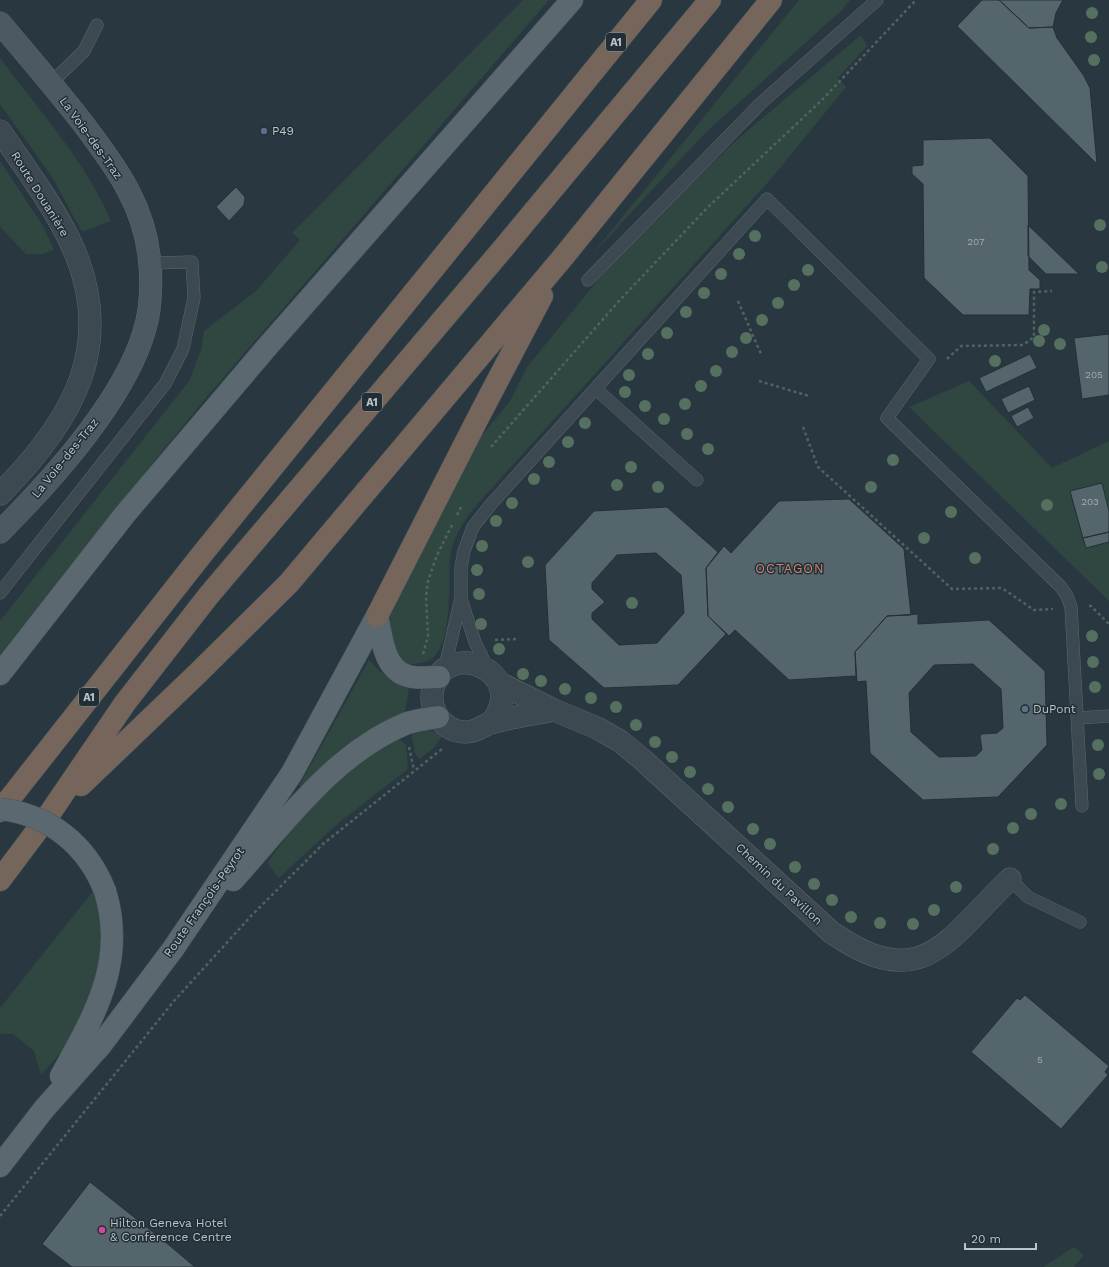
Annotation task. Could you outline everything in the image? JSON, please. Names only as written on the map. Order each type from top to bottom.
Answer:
[{"type":"highway","points":[[581,85],[637,0]]},
{"type":"highway","name":"A1","points":[[0,810],[203,553],[651,0]]},
{"type":"highway","name":"A1","points":[[0,880],[48,816],[125,703],[209,595],[501,251],[710,0]]},
{"type":"highway","points":[[48,816],[197,674],[289,583],[564,256],[771,0]]},
{"type":"highway","points":[[377,616],[480,414],[564,256]]},
{"type":"highway","points":[[0,797],[55,740]]},
{"type":"main road","points":[[0,674],[126,513],[267,347],[572,0]]},
{"type":"main road","name":"La Voie-des-Traz","points":[[0,23],[51,83],[112,162],[130,193],[146,232],[150,263],[149,310],[138,346],[119,385],[64,463],[31,501],[0,532]]},
{"type":"main road","points":[[377,616],[385,652],[392,664],[409,677],[441,674]]},
{"type":"main road","name":"Route François-Peyrot","points":[[0,1166],[44,1109],[101,1045],[173,948],[292,773],[377,616]]},
{"type":"main road","points":[[173,948],[316,788],[345,762],[376,738],[407,723],[438,717]]},
{"type":"main road","points":[[0,810],[30,815],[62,832],[72,840],[97,872],[105,891],[112,917],[113,931],[110,963],[104,990],[89,1025],[44,1109]]},
{"type":"street","name":"Route Douanière","points":[[0,131],[51,207],[69,239],[80,268],[88,303],[90,330],[86,362],[78,387],[69,406],[54,430],[35,455],[0,494]]},
{"type":"street","points":[[492,722],[498,713],[502,693],[493,676],[478,664],[466,662],[454,665],[441,674],[434,686],[432,697],[433,707],[438,717],[450,728],[458,731],[476,731],[492,722],[554,710]]},
{"type":"street","name":"Chemin du Pavillon","points":[[493,676],[554,710],[590,725],[620,741],[643,760],[831,932],[850,945],[884,960],[901,962],[930,953],[946,942],[1010,879]]},
{"type":"lane","points":[[588,280],[760,104],[877,0]]},
{"type":"lane","points":[[51,83],[84,51],[97,25]]},
{"type":"lane","points":[[441,674],[461,598],[461,567],[464,551],[473,526],[492,503],[767,199],[929,359],[887,418],[1061,586],[1067,596],[1071,607],[1082,806]]},
{"type":"lane","points":[[0,592],[165,384],[183,349],[194,298],[192,262],[150,263]]},
{"type":"lane","points":[[596,389],[697,480]]},
{"type":"lane","points":[[461,598],[475,642],[493,676]]},
{"type":"lane","points":[[1078,718],[1109,716]]},
{"type":"lane","points":[[1010,879],[1028,898],[1080,922]]},
{"type":"path","points":[[490,448],[614,307],[707,208],[822,100],[916,0]]},
{"type":"path","points":[[929,359],[940,366],[961,346],[1023,345],[1034,337],[1034,292],[1052,291]]},
{"type":"path","points":[[738,301],[761,354]]},
{"type":"path","points":[[759,381],[809,396]]},
{"type":"path","points":[[803,428],[818,467],[952,589],[1002,588],[1034,610],[1059,608]]},
{"type":"path","points":[[428,636],[426,596],[428,581],[437,555],[464,501]]},
{"type":"path","points":[[1085,606],[1091,606],[1109,624]]},
{"type":"path","points":[[497,640],[516,639]]},
{"type":"path","points":[[0,1216],[174,1001],[251,916],[323,844],[452,740],[458,731]]},
{"type":"green space","points":[[523,0],[549,0],[205,399],[112,513],[0,655],[0,621],[189,381],[201,350],[204,331],[257,290],[300,240],[292,233]]},
{"type":"green space","points":[[799,0],[850,0],[842,10],[706,132],[590,257]]},
{"type":"green space","points":[[861,35],[867,46],[838,78],[846,87],[771,179],[469,514],[458,532],[451,552],[446,630],[442,644],[436,654],[428,661],[410,665],[397,656],[389,626],[392,595],[474,445],[510,401],[527,367],[616,258],[659,214],[733,143]]},
{"type":"green space","points":[[0,58],[75,157],[101,199],[111,221],[82,232],[52,177],[0,104]]},
{"type":"green space","points":[[0,161],[43,226],[54,250],[42,254],[26,254],[0,227]]},
{"type":"green space","points":[[969,381],[1052,468],[1109,441],[1109,601],[909,407]]},
{"type":"green space","points":[[369,660],[388,677],[409,689],[404,717],[308,787],[299,786]]},
{"type":"green space","points":[[413,729],[429,730],[443,735],[434,748],[419,759],[415,753],[411,732]]},
{"type":"green space","points":[[395,735],[406,745],[408,769],[336,825],[279,878],[267,863],[307,809],[358,758]]},
{"type":"green space","points":[[93,891],[99,899],[103,931],[97,983],[63,1050],[41,1075],[34,1051],[13,1034],[0,1034],[0,1008]]},
{"type":"green space","points":[[1074,1247],[1084,1255],[1074,1267],[1043,1267]]},
{"type":"building","points":[[982,0],[999,0],[1029,28],[1053,27],[1057,38],[1084,76],[1090,88],[1097,164],[957,26]]},
{"type":"building","points":[[999,0],[1063,0],[1056,13],[1053,27],[1029,28]]},
{"type":"building","points":[[990,138],[1028,176],[1029,270],[1040,280],[1040,289],[1030,289],[1029,315],[963,315],[924,278],[923,184],[912,174],[912,166],[923,165],[923,140]]},
{"type":"building","points":[[236,187],[245,197],[244,205],[229,221],[216,207]]},
{"type":"building","points":[[1028,225],[1079,274],[1046,274],[1028,256]]},
{"type":"building","points":[[1109,334],[1109,395],[1082,399],[1074,338]]},
{"type":"building","points":[[1030,354],[1037,368],[986,392],[979,378]]},
{"type":"building","points":[[1029,386],[1035,400],[1008,413],[1001,399]]},
{"type":"building","points":[[1028,407],[1034,418],[1017,427],[1011,416]]},
{"type":"building","points":[[1102,483],[1109,511],[1109,532],[1083,538],[1070,491]]},
{"type":"building","points":[[849,499],[904,549],[911,615],[887,616],[855,652],[856,676],[789,680],[735,630],[729,636],[708,616],[706,568],[724,546],[731,553],[779,501]]},
{"type":"building","points":[[667,507],[718,552],[706,568],[708,616],[726,634],[678,685],[604,688],[549,640],[545,565],[594,511]],"holes":[[[656,553],[681,575],[684,613],[657,643],[619,645],[592,619],[592,613],[605,602],[592,589],[592,583],[617,555]]]},
{"type":"building","points":[[1109,532],[1109,542],[1086,548],[1083,538]]},
{"type":"building","points":[[918,614],[918,624],[989,620],[1045,671],[1047,745],[998,797],[923,800],[870,753],[866,681],[857,682],[855,652],[887,616]],"holes":[[[973,664],[1001,689],[1003,728],[997,733],[982,734],[980,736],[982,750],[976,756],[939,757],[911,732],[909,693],[934,665]]]},
{"type":"building","points":[[1025,995],[1109,1066],[1105,1072],[1108,1075],[1061,1129],[971,1052],[1017,998],[1020,1000]]},
{"type":"building","name":"Hilton Geneva Hotel & Conference Centre","points":[[90,1182],[195,1267],[72,1267],[42,1244]]},
{"type":"place","name":"P49","points":[[264,131]]},
{"type":"place","name":"DuPont","points":[[1025,709]]},
{"type":"place","name":"Hilton Geneva Hotel & Conference Centre","points":[[102,1230]]},
{"type":"district","name":"OCTAGON","points":[[790,568]]}]
